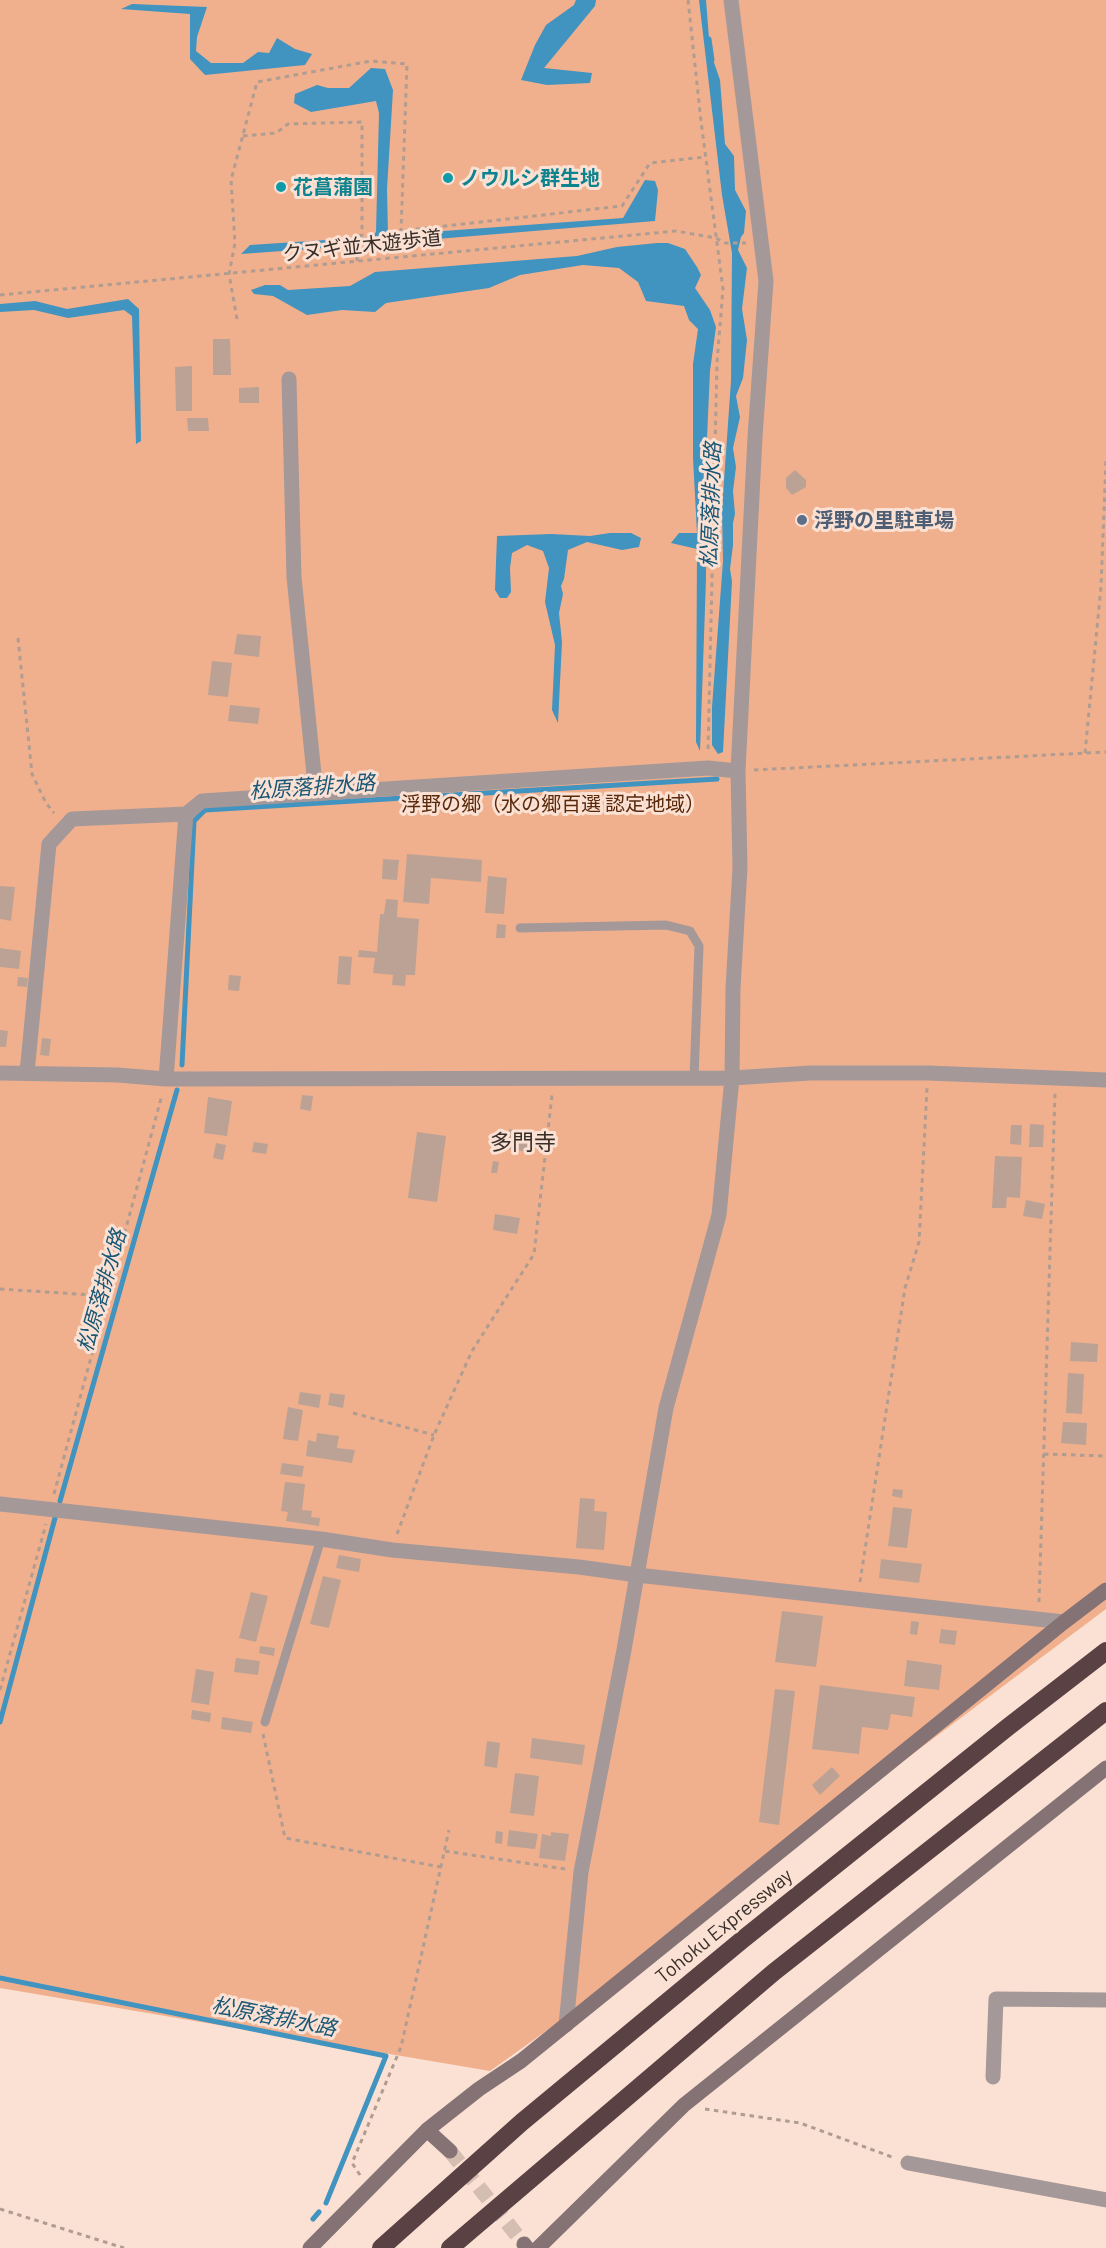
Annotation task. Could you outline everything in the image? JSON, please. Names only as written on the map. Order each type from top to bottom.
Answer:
[{"type":"highway","name":"Tohoku Expressway","points":[[381,2248],[522,2122],[724,1955],[1106,1651]]},
{"type":"highway","points":[[450,2248],[774,1972],[1106,1711]]},
{"type":"street","points":[[566,2025],[581,1872],[666,1408],[718,1215],[732,1078],[733,988],[740,868],[738,771],[755,437],[766,280],[731,0]]},
{"type":"street","points":[[289,379],[294,577],[316,794]]},
{"type":"street","points":[[27,1073],[49,844],[72,819],[186,814],[202,801],[708,768],[738,771]]},
{"type":"street","points":[[166,1079],[186,814]]},
{"type":"street","points":[[0,1072],[118,1075],[166,1079],[732,1078],[810,1073],[928,1073],[1106,1080]]},
{"type":"street","points":[[0,1504],[321,1539],[392,1550],[579,1567],[1064,1622]]},
{"type":"street","points":[[310,2248],[427,2130],[566,2025],[1106,1590]]},
{"type":"street","points":[[530,2247],[684,2105],[1106,1768]]},
{"type":"street","points":[[993,2077],[996,1999],[1106,2000]]},
{"type":"street","points":[[427,2130],[450,2151]]},
{"type":"street","points":[[908,2163],[1106,2200]]},
{"type":"lane","points":[[520,928],[666,925],[690,931],[699,946],[694,1078]]},
{"type":"lane","points":[[264,1722],[321,1539]]},
{"type":"path","points":[[688,0],[705,158],[723,289],[717,362],[707,730],[708,768]]},
{"type":"path","points":[[237,319],[229,274],[235,243],[231,180],[257,82],[371,61],[406,64],[401,231],[622,206],[650,163],[705,158]]},
{"type":"path","points":[[243,136],[276,133],[288,124],[362,122],[362,235],[357,236],[357,261]]},
{"type":"path","name":"クヌギ並木遊歩道","points":[[0,296],[676,231],[716,238],[725,243],[745,243]]},
{"type":"path","points":[[1085,753],[1101,588],[1106,461]]},
{"type":"path","points":[[18,638],[32,774],[46,803],[64,827]]},
{"type":"path","points":[[738,771],[1106,752]]},
{"type":"path","points":[[858,1599],[905,1288],[918,1242],[928,1073]]},
{"type":"path","points":[[392,1550],[434,1435],[472,1351],[534,1254],[554,1078]]},
{"type":"path","points":[[1038,1619],[1056,1078]]},
{"type":"path","points":[[0,1690],[166,1079]]},
{"type":"path","points":[[0,1289],[108,1296]]},
{"type":"path","points":[[353,1413],[434,1435]]},
{"type":"path","points":[[1044,1454],[1106,1456]]},
{"type":"path","points":[[264,1722],[263,1738],[285,1838],[441,1867]]},
{"type":"path","points":[[369,2189],[352,2163],[401,2047],[449,1830]]},
{"type":"path","points":[[445,1851],[581,1872]]},
{"type":"path","points":[[684,2105],[800,2123],[908,2163]]},
{"type":"path","points":[[0,2209],[124,2248]]},
{"type":"green space","name":"浮野の郷（水の郷百選 認定地域）","points":[[0,0],[1106,0],[1106,1609],[556,2024],[490,2071],[0,1988]]},
{"type":"water","points":[[576,0],[596,0],[595,6],[544,68],[592,73],[590,83],[547,85],[521,80],[546,25],[574,5]]},
{"type":"water","points":[[699,0],[706,0],[710,51],[720,80],[725,144],[734,156],[735,190],[746,211],[744,233],[738,250],[747,268],[742,309],[747,340],[743,378],[736,396],[740,417],[733,448],[736,467],[730,569],[732,581],[723,752],[718,754],[712,745],[712,707],[723,561],[722,509],[731,381],[732,253],[722,195]]},
{"type":"water","points":[[132,4],[207,7],[197,37],[196,51],[211,63],[243,63],[258,52],[269,53],[277,38],[295,49],[312,54],[305,65],[205,75],[190,59],[190,14],[121,9]]},
{"type":"water","points":[[371,68],[385,69],[393,90],[387,189],[388,235],[623,218],[645,180],[655,181],[658,190],[655,221],[388,243],[387,248],[373,250],[367,249],[365,245],[241,254],[250,245],[372,237],[376,232],[379,113],[376,101],[311,112],[294,103],[295,94],[317,85],[328,88],[349,88]]},
{"type":"water","points":[[668,243],[685,249],[701,275],[695,288],[710,310],[716,327],[710,371],[706,460],[706,579],[700,751],[696,742],[697,549],[671,543],[679,533],[697,533],[693,458],[693,364],[698,329],[689,320],[684,306],[646,301],[638,282],[619,268],[583,265],[520,275],[489,288],[386,303],[375,312],[342,310],[307,315],[273,296],[254,294],[251,290],[265,285],[280,285],[288,290],[350,286],[375,272],[577,256],[617,247]]},
{"type":"water","points":[[128,299],[139,309],[141,441],[136,444],[132,316],[124,310],[68,318],[34,310],[0,312],[0,304],[35,301],[67,309]]},
{"type":"water","points":[[631,533],[641,538],[639,547],[622,550],[587,542],[568,550],[561,586],[563,594],[559,613],[562,642],[558,723],[552,710],[555,645],[545,602],[549,568],[543,551],[527,545],[512,553],[511,592],[507,598],[500,598],[495,590],[497,536],[551,534],[590,536]]},
{"type":"building","points":[[213,339],[230,339],[231,375],[213,375]]},
{"type":"building","points":[[192,366],[192,411],[176,411],[175,367]]},
{"type":"building","points":[[259,387],[259,403],[239,403],[239,388]]},
{"type":"building","points":[[187,418],[208,418],[209,431],[188,431]]},
{"type":"building","points":[[795,470],[806,480],[806,487],[792,495],[786,488],[786,478]]},
{"type":"building","points":[[237,634],[261,636],[259,657],[234,654]]},
{"type":"building","points":[[212,661],[232,663],[228,697],[208,695]]},
{"type":"building","points":[[230,705],[260,708],[258,724],[228,721]]},
{"type":"building","points":[[407,854],[482,860],[481,882],[431,878],[429,904],[403,902]]},
{"type":"building","points":[[383,859],[399,860],[397,880],[382,879]]},
{"type":"building","points":[[488,876],[507,878],[504,914],[485,913]]},
{"type":"building","points":[[0,886],[15,887],[11,921],[0,919]]},
{"type":"building","points":[[386,899],[398,900],[397,917],[419,919],[415,975],[406,975],[405,986],[392,985],[393,975],[373,973],[375,958],[358,957],[359,950],[377,952],[380,914],[384,914]]},
{"type":"building","points":[[497,924],[506,925],[505,938],[496,938]]},
{"type":"building","points":[[0,948],[21,951],[19,969],[0,967]]},
{"type":"building","points":[[339,956],[352,957],[350,985],[337,984]]},
{"type":"building","points":[[229,975],[241,976],[239,991],[228,990]]},
{"type":"building","points":[[18,977],[28,978],[27,987],[17,986]]},
{"type":"building","points":[[0,1030],[8,1031],[6,1047],[0,1047]]},
{"type":"building","points":[[42,1038],[51,1039],[49,1056],[40,1055]]},
{"type":"building","points":[[302,1095],[313,1096],[311,1111],[300,1109]]},
{"type":"building","points":[[208,1097],[232,1101],[227,1136],[204,1133]]},
{"type":"building","points":[[1030,1124],[1044,1125],[1043,1147],[1029,1147]]},
{"type":"building","points":[[1011,1125],[1022,1125],[1021,1145],[1010,1144]]},
{"type":"building","points":[[509,1129],[533,1132],[530,1152],[506,1149]]},
{"type":"building","points":[[417,1132],[446,1136],[437,1202],[408,1198]]},
{"type":"building","points":[[254,1142],[268,1144],[266,1154],[252,1152]]},
{"type":"building","points":[[216,1143],[226,1145],[223,1160],[213,1158]]},
{"type":"building","points":[[995,1156],[1022,1157],[1020,1198],[1007,1197],[1006,1208],[992,1208]]},
{"type":"building","points":[[493,1161],[499,1162],[497,1173],[491,1173]]},
{"type":"building","points":[[1026,1200],[1045,1204],[1042,1219],[1023,1216]]},
{"type":"building","points":[[495,1214],[520,1218],[517,1234],[493,1230]]},
{"type":"building","points":[[1071,1342],[1098,1344],[1097,1362],[1070,1361]]},
{"type":"building","points":[[1068,1373],[1084,1374],[1082,1414],[1066,1413]]},
{"type":"building","points":[[300,1392],[321,1395],[319,1408],[298,1404]]},
{"type":"building","points":[[330,1393],[345,1395],[343,1408],[328,1405]]},
{"type":"building","points":[[288,1407],[303,1410],[298,1441],[283,1439]]},
{"type":"building","points":[[1063,1422],[1087,1423],[1086,1445],[1061,1443]]},
{"type":"building","points":[[317,1433],[339,1436],[337,1448],[355,1450],[352,1463],[306,1456],[308,1440],[316,1442]]},
{"type":"building","points":[[282,1463],[304,1466],[302,1477],[280,1474]]},
{"type":"building","points":[[285,1482],[305,1484],[302,1510],[312,1511],[311,1517],[320,1518],[319,1526],[286,1521],[288,1512],[281,1511]]},
{"type":"building","points":[[893,1489],[903,1490],[902,1498],[892,1496]]},
{"type":"building","points":[[580,1498],[595,1499],[594,1511],[607,1512],[604,1550],[576,1548]]},
{"type":"building","points":[[893,1507],[912,1509],[907,1548],[888,1546]]},
{"type":"building","points":[[339,1555],[361,1559],[359,1572],[336,1568]]},
{"type":"building","points":[[881,1559],[922,1564],[919,1583],[879,1578]]},
{"type":"building","points":[[323,1576],[341,1580],[329,1628],[310,1624]]},
{"type":"building","points":[[251,1592],[268,1596],[256,1642],[239,1638]]},
{"type":"building","points":[[782,1611],[823,1616],[816,1667],[775,1662]]},
{"type":"building","points":[[911,1621],[919,1622],[917,1635],[910,1634]]},
{"type":"building","points":[[941,1629],[957,1631],[955,1645],[939,1643]]},
{"type":"building","points":[[260,1646],[275,1648],[274,1656],[259,1653]]},
{"type":"building","points":[[236,1658],[260,1661],[258,1675],[234,1672]]},
{"type":"building","points":[[907,1660],[942,1665],[939,1690],[904,1686]]},
{"type":"building","points":[[196,1669],[214,1672],[209,1705],[191,1702]]},
{"type":"building","points":[[820,1685],[915,1697],[912,1717],[891,1714],[888,1730],[862,1727],[859,1754],[812,1749]]},
{"type":"building","points":[[775,1689],[795,1691],[779,1825],[759,1822]]},
{"type":"building","points":[[192,1710],[211,1713],[210,1722],[191,1719]]},
{"type":"building","points":[[222,1717],[253,1722],[251,1733],[221,1729]]},
{"type":"building","points":[[532,1738],[585,1745],[582,1765],[530,1758]]},
{"type":"building","points":[[487,1741],[500,1743],[497,1768],[484,1766]]},
{"type":"building","points":[[832,1767],[840,1776],[820,1795],[812,1785]]},
{"type":"building","points":[[515,1773],[539,1776],[534,1816],[510,1813]]},
{"type":"building","points":[[509,1830],[538,1834],[535,1849],[507,1846]]},
{"type":"building","points":[[496,1831],[503,1832],[502,1844],[495,1843]]},
{"type":"building","points":[[551,1832],[569,1834],[565,1861],[539,1858],[542,1834],[551,1836]]},
{"type":"waterway","name":"松原落排水路","points":[[709,39],[712,60]]},
{"type":"waterway","name":"松原落排水路","points":[[182,1065],[194,821],[205,810],[717,779]]},
{"type":"waterway","name":"松原落排水路","points":[[60,1501],[177,1090]]},
{"type":"waterway","name":"松原落排水路","points":[[0,1722],[55,1518]]},
{"type":"waterway","name":"松原落排水路","points":[[0,1978],[386,2056],[326,2203]]},
{"type":"waterway","name":"松原落排水路","points":[[313,2219],[319,2212]]},
{"type":"tunnel","points":[[450,2151],[524,2244]]},
{"type":"place","name":"ノウルシ群生地","points":[[448,178]]},
{"type":"place","name":"花菖蒲園","points":[[281,187]]},
{"type":"place","name":"浮野の里駐車場","points":[[802,520]]},
{"type":"district","name":"多門寺","points":[[523,1143]]}]
